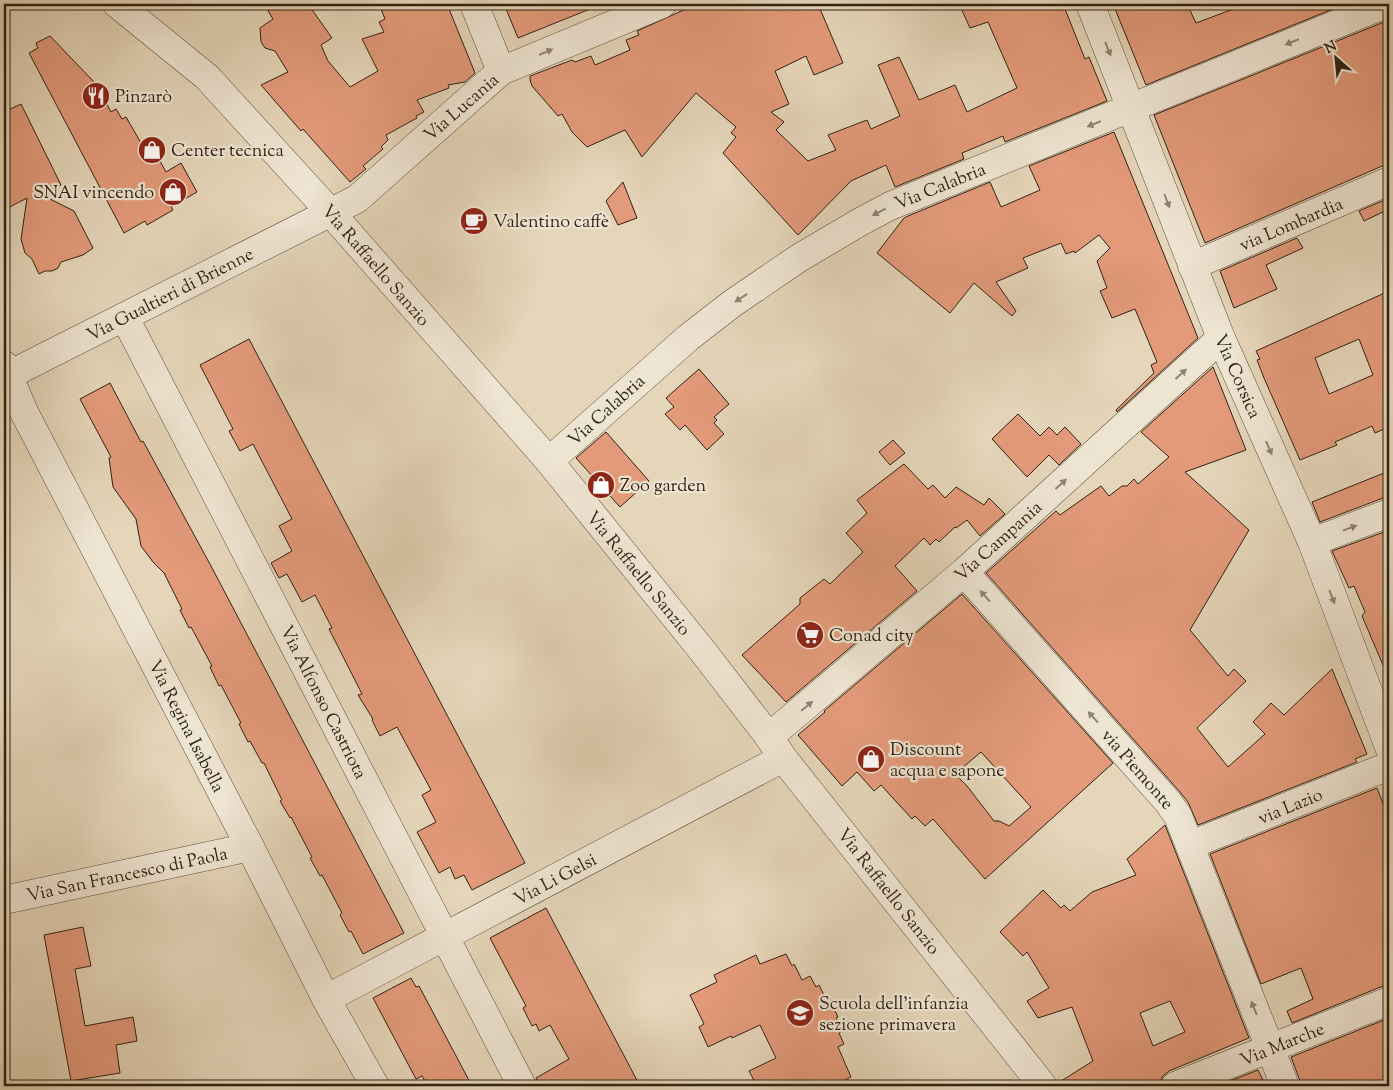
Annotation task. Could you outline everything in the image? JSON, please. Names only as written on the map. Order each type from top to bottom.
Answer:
[{"type":"street","name":"Via Raffaello Sanzio","points":[[117,4],[207,76],[331,213],[549,461],[701,650],[1032,1083]]},
{"type":"street","points":[[474,4],[501,70]]},
{"type":"street","name":"Via Lucania","points":[[331,213],[357,199],[501,70],[662,4]]},
{"type":"street","name":"Via Corsica","points":[[1090,4],[1221,338],[1312,542],[1389,747]]},
{"type":"street","name":"Via Calabria","points":[[549,461],[689,337],[733,303],[807,254],[860,222],[890,206],[1132,109],[1336,13],[1386,4]]},
{"type":"street","name":"via Lombardia","points":[[1192,266],[1389,181]]},
{"type":"street","name":"Via Gualtieri di Brienne","points":[[7,370],[125,318],[331,213]]},
{"type":"street","name":"Via Alfonso Castriota","points":[[125,318],[522,1086]]},
{"type":"street","name":"Via Campania","points":[[776,748],[964,572],[1221,338]]},
{"type":"street","name":"Via Regina Isabella","points":[[7,370],[25,414],[250,847],[326,1000],[375,1086]]},
{"type":"street","points":[[1312,542],[1389,513]]},
{"type":"street","name":"via Piemonte","points":[[964,572],[1168,802],[1178,816],[1285,1086]]},
{"type":"street","name":"Via Li Gelsi","points":[[326,1000],[445,938],[776,748]]},
{"type":"street","name":"via Lazio","points":[[1190,845],[1389,766]]},
{"type":"street","name":"Via San Francesco di Paola","points":[[4,900],[250,847]]},
{"type":"street","name":"Via Marche","points":[[1175,1086],[1389,1001]]},
{"type":"building","points":[[278,4],[308,4],[332,38],[321,45],[328,61],[350,87],[378,71],[362,39],[384,32],[379,22],[385,19],[379,4],[447,4],[475,73],[465,82],[448,85],[449,88],[417,100],[424,112],[416,116],[417,118],[386,135],[388,140],[381,147],[383,149],[363,166],[366,169],[350,182],[303,129],[301,131],[261,85],[288,72],[275,51],[265,48],[261,42],[260,28],[273,19],[268,11]]},
{"type":"building","points":[[504,4],[600,4],[600,5],[518,38]]},
{"type":"building","points":[[697,4],[818,4],[843,63],[814,75],[806,56],[775,71],[789,104],[771,112],[784,122],[776,130],[808,161],[836,150],[828,135],[867,120],[871,129],[900,116],[878,65],[899,57],[919,100],[955,85],[967,112],[1017,88],[988,22],[970,28],[959,4],[1063,4],[1085,59],[1089,57],[1107,101],[1005,142],[1003,136],[962,153],[964,159],[895,187],[886,165],[851,181],[798,235],[723,153],[736,137],[731,133],[736,127],[696,93],[642,157],[625,130],[587,147],[572,132],[562,114],[558,116],[532,86],[530,76],[572,60],[575,62],[591,56],[595,65],[630,50],[626,40],[639,35],[637,31]]},
{"type":"building","points":[[1113,4],[1187,4],[1196,23],[1236,8],[1234,4],[1345,4],[1146,85]]},
{"type":"building","points":[[1389,20],[1389,163],[1205,243],[1154,115]]},
{"type":"building","points":[[50,36],[96,84],[111,112],[116,109],[122,119],[126,117],[141,143],[148,139],[166,172],[181,163],[197,192],[171,207],[173,210],[147,225],[145,221],[124,233],[29,53],[38,48],[36,43]]},
{"type":"building","points":[[21,104],[61,185],[42,195],[74,211],[93,248],[83,255],[61,262],[58,268],[52,271],[45,271],[39,274],[32,259],[25,253],[21,239],[27,198],[4,210],[4,112]]},
{"type":"building","points":[[1114,132],[1198,338],[1117,412],[1116,410],[1154,373],[1151,365],[1157,362],[1135,309],[1112,318],[1100,291],[1107,288],[1097,261],[1110,248],[1099,235],[1075,253],[1074,251],[1066,254],[1061,243],[1023,258],[1028,268],[996,282],[1016,311],[1012,316],[974,283],[950,313],[877,253],[904,218],[990,182],[1001,207],[1040,190],[1029,166]]},
{"type":"building","points":[[623,182],[637,218],[618,225],[606,201]]},
{"type":"building","points":[[1389,198],[1389,209],[1364,221],[1359,211]]},
{"type":"building","points":[[1297,238],[1303,248],[1266,265],[1277,289],[1234,308],[1220,271]]},
{"type":"building","points":[[1389,291],[1389,427],[1375,433],[1372,426],[1335,442],[1337,445],[1300,460],[1264,378],[1257,360],[1260,359],[1256,351]],"holes":[[[1359,339],[1373,375],[1329,394],[1315,358]]]},
{"type":"building","points":[[249,339],[525,863],[472,890],[464,875],[455,879],[450,867],[439,873],[417,832],[436,822],[422,795],[431,790],[397,727],[380,736],[373,719],[358,695],[362,694],[329,629],[332,628],[315,595],[302,602],[287,574],[279,578],[271,563],[292,551],[279,526],[292,519],[253,444],[240,451],[229,431],[233,429],[200,365]]},
{"type":"building","points":[[1213,367],[1246,450],[1185,472],[1249,530],[1190,630],[1228,676],[1234,669],[1246,681],[1197,728],[1228,767],[1265,734],[1253,722],[1271,703],[1284,715],[1332,669],[1367,754],[1355,759],[1357,762],[1198,825],[1188,802],[1180,792],[986,573],[1056,511],[1060,515],[1101,486],[1109,496],[1122,486],[1127,486],[1134,479],[1138,484],[1169,457],[1141,432]]},
{"type":"building","points":[[699,369],[729,404],[714,417],[717,420],[714,423],[724,434],[707,450],[685,425],[680,430],[665,414],[674,407],[666,398]]},
{"type":"building","points":[[110,383],[211,566],[404,933],[363,954],[340,915],[342,913],[322,875],[320,876],[310,858],[312,857],[291,817],[280,801],[282,800],[264,763],[262,763],[250,741],[248,742],[239,724],[241,723],[221,685],[219,686],[210,667],[212,666],[191,627],[189,628],[164,573],[141,546],[136,519],[113,487],[109,458],[111,457],[80,399]]},
{"type":"building","points":[[1018,414],[1040,436],[1049,427],[1057,435],[1065,427],[1081,444],[1059,465],[1049,455],[1027,477],[992,439]]},
{"type":"building","points":[[606,432],[649,481],[620,507],[576,458]]},
{"type":"building","points":[[893,440],[905,453],[890,465],[879,452]]},
{"type":"building","points":[[904,464],[928,489],[933,485],[945,498],[956,487],[984,505],[989,498],[1005,514],[980,536],[967,520],[955,527],[939,542],[936,539],[930,545],[924,538],[895,566],[917,591],[786,702],[742,655],[800,604],[800,598],[824,579],[830,584],[863,552],[846,533],[867,513],[857,500]]},
{"type":"building","points":[[1389,471],[1389,498],[1383,498],[1320,522],[1312,502]]},
{"type":"building","points":[[1384,532],[1389,546],[1389,679],[1362,616],[1365,612],[1354,586],[1349,588],[1332,551]]},
{"type":"building","points":[[962,594],[1113,763],[985,879],[933,819],[925,826],[915,816],[912,819],[881,785],[874,791],[857,772],[842,786],[798,735]],"holes":[[[981,752],[1031,807],[1009,826],[999,821],[994,821],[967,786],[955,774]]]},
{"type":"building","points":[[1377,788],[1389,819],[1389,986],[1383,986],[1292,1023],[1287,1011],[1313,999],[1301,968],[1261,984],[1210,854]]},
{"type":"building","points":[[1165,825],[1249,1038],[1169,1071],[1162,1077],[1160,1086],[1058,1086],[1058,1083],[1093,1061],[1072,1007],[1038,1018],[1027,1001],[1049,988],[1027,952],[1023,956],[1000,932],[1043,890],[1061,908],[1064,905],[1070,911],[1092,892],[1136,875],[1127,859]],"holes":[[[1170,1001],[1185,1032],[1153,1046],[1140,1013]]]},
{"type":"building","points":[[546,908],[640,1086],[538,1086],[536,1078],[569,1059],[550,1025],[539,1031],[536,1024],[532,1026],[523,1008],[526,1006],[490,938]]},
{"type":"building","points":[[83,927],[91,966],[75,969],[85,1026],[133,1017],[137,1041],[116,1045],[120,1073],[71,1081],[44,935]]},
{"type":"building","points":[[786,954],[792,966],[794,964],[802,980],[810,976],[816,987],[819,985],[825,997],[828,996],[838,1017],[836,1018],[842,1031],[839,1033],[844,1044],[838,1047],[851,1077],[832,1086],[757,1086],[749,1071],[776,1058],[760,1025],[708,1047],[699,1027],[704,1024],[690,995],[717,982],[714,975],[756,955],[760,964]]},
{"type":"building","points":[[411,978],[416,987],[419,986],[472,1086],[428,1086],[422,1076],[416,1079],[373,998]]},
{"type":"building","points":[[1389,1018],[1389,1086],[1302,1086],[1291,1057]]},
{"type":"building","points":[[1258,1070],[1266,1086],[1217,1086]]},
{"type":"place","name":"Pinzarò","points":[[96,96]]},
{"type":"place","name":"Center tecnica","points":[[152,150]]},
{"type":"place","name":"SNAI vincendo","points":[[173,192]]},
{"type":"place","name":"Valentino caffè","points":[[474,221]]},
{"type":"place","name":"Zoo garden","points":[[601,485]]},
{"type":"place","name":"Conad city","points":[[810,635]]},
{"type":"place","name":"Discount acqua e sapone","points":[[871,759]]},
{"type":"place","name":"Scuola dell'infanzia sezione primavera","points":[[800,1013]]}]
